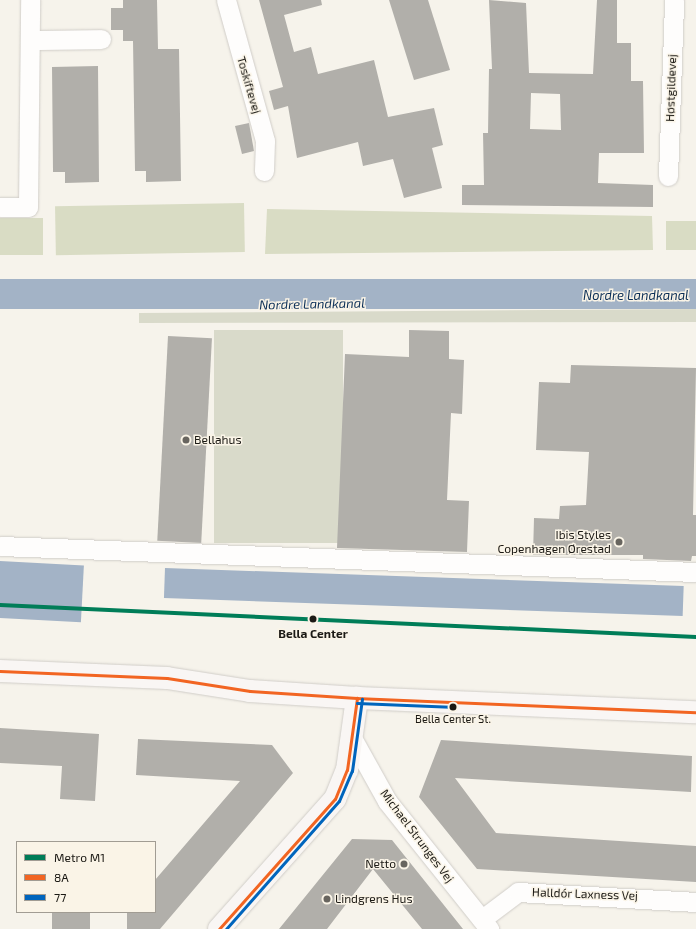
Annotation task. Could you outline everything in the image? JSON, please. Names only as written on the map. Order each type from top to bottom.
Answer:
[{"type":"street","points":[[0,207],[28,207],[31,40],[30,0]]},
{"type":"street","name":"Toskiftevej","points":[[226,0],[266,141],[264,171]]},
{"type":"street","name":"Høstgildevej","points":[[668,176],[674,0]]},
{"type":"street","points":[[31,40],[101,39]]},
{"type":"street","points":[[0,546],[696,572]]},
{"type":"street","points":[[0,671],[167,678],[250,691],[357,698],[696,712]]},
{"type":"street","points":[[219,929],[335,799],[347,770],[357,698]]},
{"type":"street","name":"Michael Strunges Vej","points":[[352,738],[387,801],[486,924]]},
{"type":"street","name":"Halldór Laxness Vej","points":[[486,924],[518,892],[696,902]]},
{"type":"green space","points":[[244,203],[245,252],[56,255],[55,206]]},
{"type":"green space","points":[[267,209],[652,216],[653,250],[265,254]]},
{"type":"green space","points":[[0,218],[43,218],[43,255],[0,255]]},
{"type":"green space","points":[[666,221],[696,221],[696,250],[666,250]]},
{"type":"green space","points":[[696,309],[696,322],[139,323],[139,313]]},
{"type":"green space","points":[[214,330],[343,330],[343,543],[214,543]]},
{"type":"water","name":"Nordre Landkanal","points":[[0,279],[696,279],[696,309],[0,309]]},
{"type":"water","points":[[0,561],[84,565],[81,622],[0,618]]},
{"type":"water","points":[[165,568],[684,586],[683,616],[164,598]]},
{"type":"building","points":[[123,0],[157,0],[158,49],[179,49],[181,181],[146,182],[146,171],[135,171],[133,41],[123,41],[123,30],[111,30],[111,8],[123,8]]},
{"type":"building","points":[[259,0],[321,0],[322,5],[284,15],[294,52],[311,47],[318,74],[374,60],[388,117],[434,108],[443,145],[432,148],[442,188],[404,198],[393,159],[363,166],[358,142],[297,158],[288,106],[274,110],[269,91],[283,87]]},
{"type":"building","points":[[389,0],[428,0],[450,70],[414,80]]},
{"type":"building","points":[[489,0],[526,3],[529,73],[593,74],[597,0],[617,0],[617,43],[631,43],[631,81],[643,81],[644,153],[599,153],[598,183],[653,185],[653,207],[462,205],[462,185],[484,185],[483,133],[488,133],[489,69],[492,69]],"holes":[[[531,93],[560,94],[561,130],[530,129]]]},
{"type":"building","points":[[98,66],[99,182],[65,183],[65,172],[53,172],[52,67]]},
{"type":"building","points":[[249,123],[254,151],[242,154],[235,126]]},
{"type":"building","points":[[409,330],[449,331],[449,359],[464,360],[462,414],[451,413],[447,500],[469,501],[467,552],[337,548],[345,354],[409,357]]},
{"type":"building","name":"Bellahus","points":[[168,336],[212,338],[201,543],[157,541]]},
{"type":"building","points":[[571,365],[696,368],[693,515],[696,515],[696,556],[692,556],[691,561],[643,559],[643,555],[533,555],[534,518],[559,519],[560,506],[586,505],[589,452],[536,450],[539,382],[570,383]]},
{"type":"building","points":[[0,728],[99,734],[95,801],[60,799],[62,766],[0,763]]},
{"type":"building","points":[[138,739],[272,745],[293,773],[160,929],[127,929],[127,913],[156,913],[156,879],[240,781],[136,775]]},
{"type":"building","points":[[441,740],[692,756],[691,792],[455,778],[496,833],[696,846],[696,882],[477,869],[419,797]]},
{"type":"building","name":"Lindgrens Hus","points":[[352,839],[392,840],[463,929],[422,929],[373,869],[327,929],[279,929]]},
{"type":"building","points":[[52,913],[90,913],[90,929],[52,929]]},
{"type":"metro line","name":"M1","points":[[0,605],[696,637]]},
{"type":"transit line","name":"8A","points":[[0,671],[167,678],[250,691],[357,698],[696,712]]},
{"type":"transit line","name":"8A","points":[[219,929],[335,799],[347,770],[357,698]]},
{"type":"transit line","name":"77","points":[[226,929],[339,801],[352,771],[362,699]]},
{"type":"transit line","name":"77","points":[[357,703],[456,707]]},
{"type":"place","name":"Bellahus","points":[[186,440]]},
{"type":"place","name":"Ibis Styles Copenhagen Ørestad","points":[[619,542]]},
{"type":"place","name":"Bella Center","points":[[313,619]]},
{"type":"place","name":"Bella Center St.","points":[[453,707]]},
{"type":"place","name":"Netto","points":[[404,864]]},
{"type":"place","name":"Lindgrens Hus","points":[[327,899]]}]
